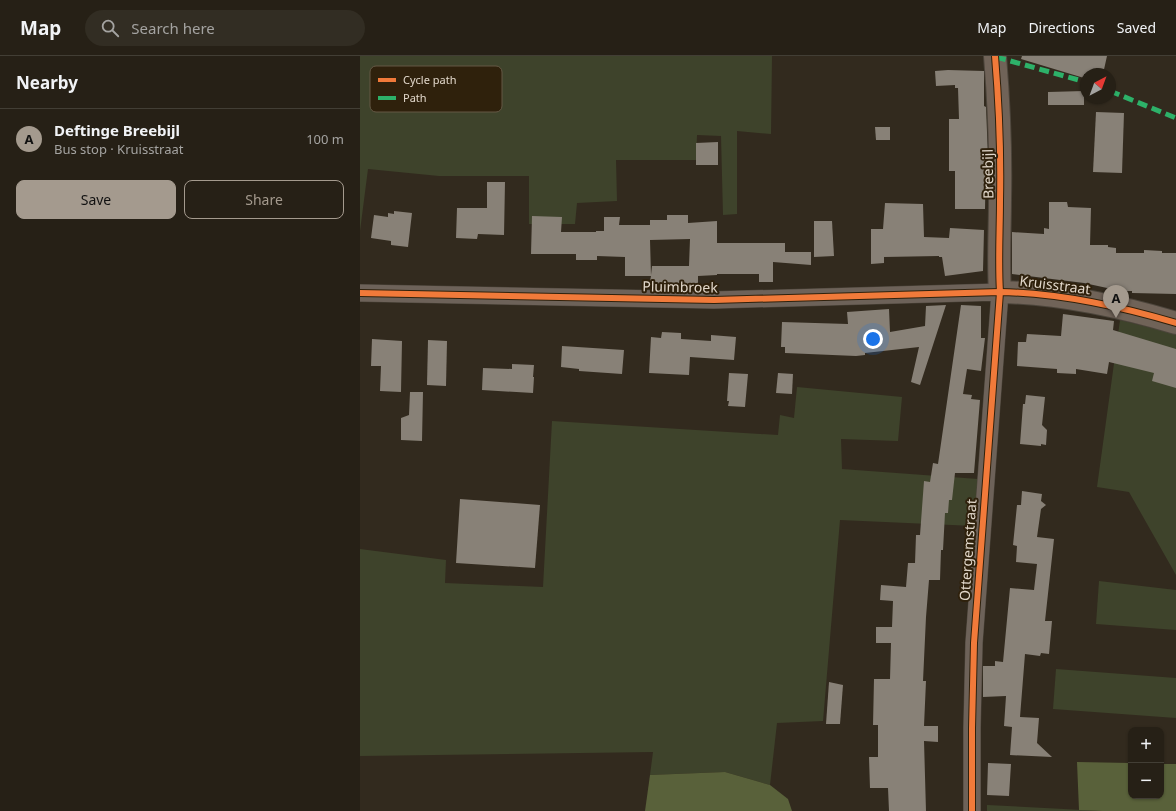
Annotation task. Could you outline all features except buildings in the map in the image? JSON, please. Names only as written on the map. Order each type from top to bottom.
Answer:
[{"type":"street","name":"Breebijl","points":[[996,56],[999,98],[1000,292]]},
{"type":"street","name":"Pluimbroek","points":[[360,300],[360,293],[714,300],[1000,292]]},
{"type":"street","name":"Kruisstraat","points":[[1000,292],[1028,292],[1119,307],[1176,323]]},
{"type":"street","name":"Ottergemstraat","points":[[972,811],[974,643],[1000,292]]},
{"type":"green space","points":[[360,56],[772,56],[771,134],[737,131],[737,214],[723,215],[721,136],[697,135],[696,160],[616,160],[617,201],[577,203],[575,224],[529,224],[529,176],[439,176],[368,169],[360,231]]},
{"type":"green space","points":[[1120,320],[1176,334],[1176,575],[1129,492],[1097,487]]},
{"type":"green space","points":[[797,387],[902,397],[898,441],[841,439],[842,469],[978,479],[974,526],[840,520],[823,721],[777,723],[770,785],[725,772],[650,775],[653,752],[360,756],[360,549],[446,560],[445,583],[543,587],[552,421],[778,435],[780,415],[794,418]]},
{"type":"green space","points":[[1099,581],[1176,590],[1176,630],[1096,624]]},
{"type":"green space","points":[[1056,669],[1176,678],[1176,718],[1053,709]]},
{"type":"green space","points":[[1077,762],[1128,763],[1128,799],[1164,799],[1164,764],[1176,764],[1176,811],[1079,810]]},
{"type":"green space","points":[[725,772],[770,785],[788,799],[792,811],[645,811],[650,775]]},
{"type":"green space","points":[[987,805],[1102,811],[987,811]]},
{"type":"marked path","points":[[996,57],[1080,80]]},
{"type":"marked path","points":[[1116,93],[1176,118]]},
{"type":"cycle path","points":[[972,811],[974,643],[1000,292],[1000,146],[995,56]]},
{"type":"cycle path","points":[[360,293],[714,300],[1000,292],[1067,298],[1133,311],[1176,323]]},
{"type":"place","name":"Deftinge Breebijl","points":[[1116,318]]}]
